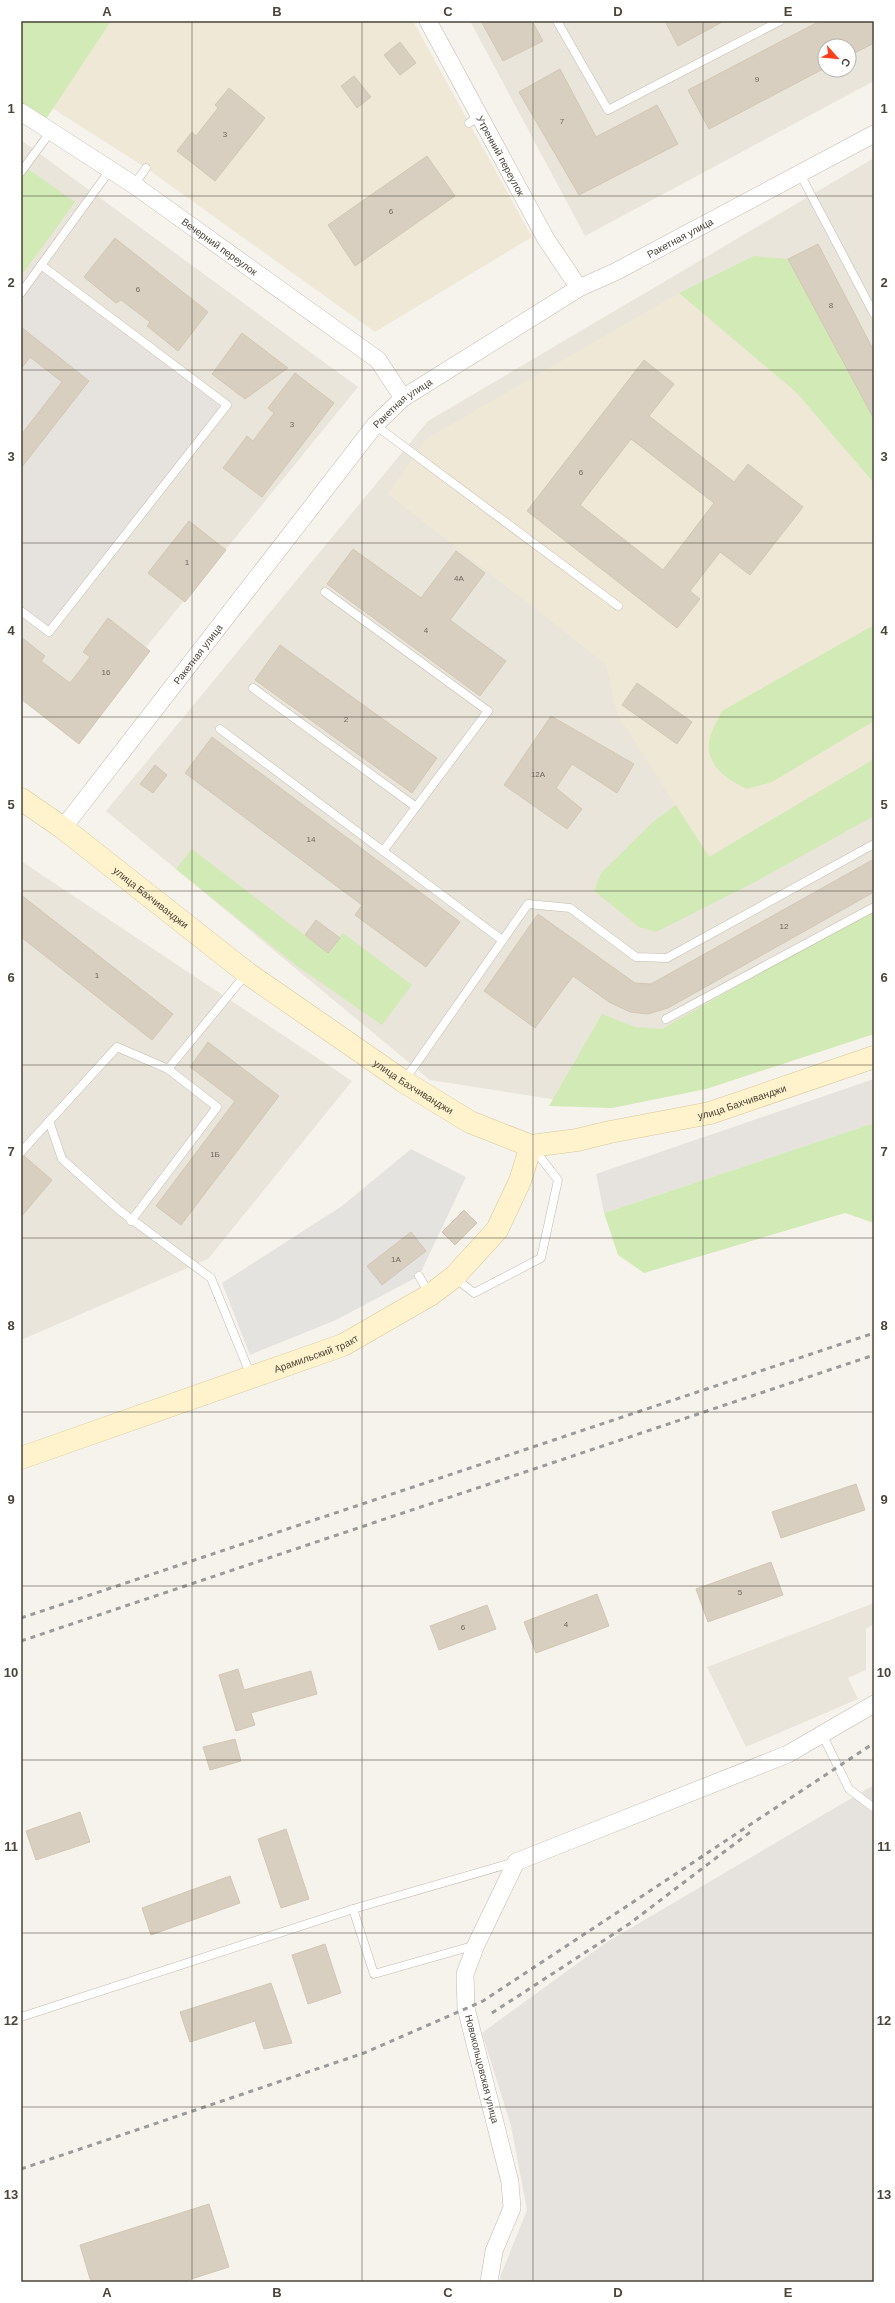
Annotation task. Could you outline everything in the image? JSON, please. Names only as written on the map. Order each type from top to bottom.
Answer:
[{"type":"main road","name":"улица Бахчиванджи","points":[[21,799],[63,828],[247,973],[403,1082],[470,1122],[531,1146],[577,1140],[610,1132],[710,1113],[874,1057]]},
{"type":"main road","name":"Арамильский тракт","points":[[21,1458],[343,1345],[430,1295],[454,1277],[496,1230],[520,1181],[531,1146]]},
{"type":"street","name":"Утренний переулок","points":[[428,21],[474,119],[546,239],[579,288]]},
{"type":"street","name":"Вечерний переулок","points":[[21,112],[134,185],[378,360],[403,398]]},
{"type":"street","name":"Ракетная улица","points":[[63,828],[376,425],[403,398],[579,288],[615,272],[799,172],[874,134]]},
{"type":"street","points":[[516,1862],[788,1754],[874,1704]]},
{"type":"street","name":"Новокольцовская улица","points":[[489,2282],[494,2250],[512,2208],[510,2182],[466,2008],[465,1974],[476,1945],[516,1862]]},
{"type":"lane","points":[[557,21],[608,110],[780,21]]},
{"type":"lane","points":[[21,172],[51,131]]},
{"type":"lane","points":[[134,185],[146,168]]},
{"type":"lane","points":[[21,293],[110,170]]},
{"type":"lane","points":[[799,172],[874,314]]},
{"type":"lane","points":[[21,611],[49,632],[227,405],[41,265]]},
{"type":"lane","points":[[376,425],[618,606]]},
{"type":"lane","points":[[325,592],[488,711],[383,851]]},
{"type":"lane","points":[[253,688],[416,807]]},
{"type":"lane","points":[[220,729],[502,940]]},
{"type":"lane","points":[[403,1082],[528,904],[570,908],[636,956],[667,958],[874,844]]},
{"type":"lane","points":[[666,1019],[874,907]]},
{"type":"lane","points":[[168,1069],[247,973]]},
{"type":"lane","points":[[21,1152],[117,1048],[168,1069],[217,1108],[131,1221]]},
{"type":"lane","points":[[49,1121],[62,1159],[131,1221],[211,1278],[252,1378]]},
{"type":"lane","points":[[454,1277],[474,1293],[542,1258],[558,1180],[531,1146]]},
{"type":"lane","points":[[419,1276],[430,1295]]},
{"type":"lane","points":[[822,1734],[849,1789],[874,1808]]},
{"type":"lane","points":[[21,2017],[353,1910],[516,1862]]},
{"type":"lane","points":[[353,1910],[374,1974],[476,1945]]},
{"type":"shaded area","points":[[111,21],[413,21],[532,237],[375,332],[146,168],[52,108]]},
{"type":"shaded area","points":[[470,21],[874,21],[874,81],[585,236]]},
{"type":"shaded area","points":[[21,140],[358,387],[81,727],[21,682]]},
{"type":"shaded area","points":[[874,158],[874,1013],[596,1106],[430,1080],[106,811],[428,421]]},
{"type":"shaded area","points":[[42,269],[221,406],[48,626],[21,606],[21,299]]},
{"type":"shaded area","points":[[679,293],[796,392],[874,483],[874,759],[709,857],[617,714],[606,664],[388,494],[426,439]]},
{"type":"shaded area","points":[[21,861],[352,1081],[208,1259],[21,1340]]},
{"type":"shaded area","points":[[874,1079],[874,1123],[604,1213],[596,1174]]},
{"type":"shaded area","points":[[411,1149],[466,1177],[419,1276],[336,1320],[250,1355],[222,1283],[342,1206]]},
{"type":"shaded area","points":[[874,1603],[874,1624],[866,1629],[866,1670],[848,1678],[858,1699],[746,1747],[707,1667]]},
{"type":"shaded area","points":[[874,1785],[874,2282],[501,2282],[500,2277],[527,2210],[511,2126],[482,2033],[607,1942]]},
{"type":"green space","points":[[21,21],[111,21],[42,125],[21,112]]},
{"type":"green space","points":[[21,164],[75,202],[21,276]]},
{"type":"green space","points":[[754,256],[788,259],[874,419],[874,483],[796,392],[679,293]]},
{"type":"green space","points":[[874,625],[874,721],[772,782],[747,789],[731,780],[718,769],[713,763],[709,747],[711,734],[722,711]]},
{"type":"green space","points":[[874,759],[874,816],[753,883],[656,932],[639,927],[594,891],[601,873],[654,821],[676,805],[709,857]]},
{"type":"green space","points":[[192,849],[328,953],[343,933],[412,985],[382,1025],[297,966],[176,869]]},
{"type":"green space","points":[[874,907],[874,1034],[706,1089],[612,1108],[549,1106],[602,1014],[635,1027],[662,1029]]},
{"type":"green space","points":[[874,1123],[874,1223],[845,1213],[644,1273],[618,1255],[604,1213]]},
{"type":"building","points":[[481,21],[532,21],[543,41],[503,61]]},
{"type":"building","points":[[665,21],[724,21],[678,46]]},
{"type":"building","points":[[820,21],[874,21],[874,43],[857,52],[857,38],[817,38],[817,72],[709,129],[688,90]]},
{"type":"building","points":[[400,42],[416,63],[400,75],[384,55]]},
{"type":"building","points":[[560,69],[596,137],[657,105],[678,144],[579,195],[519,92]]},
{"type":"building","points":[[354,76],[371,97],[357,108],[341,86]]},
{"type":"building","points":[[229,88],[265,118],[215,181],[177,151],[192,132],[196,136],[218,108],[215,105]]},
{"type":"building","points":[[427,156],[455,196],[355,266],[328,225]]},
{"type":"building","points":[[115,238],[208,312],[178,351],[147,326],[150,322],[121,300],[116,303],[84,277]]},
{"type":"building","points":[[818,244],[874,351],[874,419],[788,259]]},
{"type":"building","points":[[21,327],[89,381],[21,468],[21,435],[62,382],[30,357],[21,369]]},
{"type":"building","points":[[242,333],[288,368],[245,399],[212,374]]},
{"type":"building","points":[[644,360],[674,384],[649,416],[734,482],[748,464],[803,507],[750,575],[720,552],[690,591],[700,599],[677,628],[527,511]],"holes":[[[631,439],[714,503],[663,570],[580,505]]]},
{"type":"building","points":[[295,373],[334,403],[262,497],[223,468],[247,436],[253,441],[274,413],[268,408]]},
{"type":"building","points":[[189,521],[226,550],[185,602],[148,573]]},
{"type":"building","points":[[353,549],[421,598],[456,551],[485,573],[450,620],[506,661],[480,696],[327,584]]},
{"type":"building","points":[[108,618],[150,651],[79,744],[21,699],[21,637],[45,656],[41,661],[70,683],[90,657],[83,652]]},
{"type":"building","points":[[280,645],[437,758],[412,793],[255,680]]},
{"type":"building","points":[[637,683],[692,722],[677,744],[622,705]]},
{"type":"building","points":[[551,716],[634,764],[617,793],[572,764],[556,788],[582,809],[567,829],[504,785]]},
{"type":"building","points":[[212,737],[460,922],[426,967],[355,915],[362,905],[185,773]]},
{"type":"building","points":[[155,765],[167,775],[153,793],[140,784]]},
{"type":"building","points":[[874,859],[874,892],[668,1008],[648,1014],[630,1012],[609,1002],[573,976],[535,1028],[484,991],[538,914],[635,983],[651,984]]},
{"type":"building","points":[[21,895],[173,1014],[152,1040],[21,937]]},
{"type":"building","points":[[316,920],[340,938],[328,953],[305,935]]},
{"type":"building","points":[[208,1042],[279,1096],[181,1225],[156,1206],[235,1101],[190,1067]]},
{"type":"building","points":[[24,1156],[52,1180],[21,1217],[21,1157]]},
{"type":"building","points":[[464,1210],[477,1223],[455,1245],[442,1232]]},
{"type":"building","points":[[411,1232],[426,1251],[382,1285],[367,1266]]},
{"type":"building","points":[[856,1484],[865,1510],[781,1538],[772,1512]]},
{"type":"building","points":[[771,1562],[783,1595],[708,1622],[696,1589]]},
{"type":"building","points":[[597,1594],[609,1626],[536,1653],[524,1622]]},
{"type":"building","points":[[487,1605],[496,1629],[439,1650],[430,1626]]},
{"type":"building","points":[[238,1669],[244,1690],[311,1671],[317,1694],[251,1713],[255,1725],[236,1731],[219,1675]]},
{"type":"building","points":[[235,1739],[241,1761],[210,1770],[203,1747]]},
{"type":"building","points":[[80,1812],[90,1842],[36,1860],[26,1831]]},
{"type":"building","points":[[286,1829],[309,1899],[281,1908],[258,1839]]},
{"type":"building","points":[[230,1876],[240,1903],[151,1935],[142,1908]]},
{"type":"building","points":[[325,1944],[341,1993],[308,2004],[292,1955]]},
{"type":"building","points":[[271,1983],[292,2043],[264,2049],[255,2021],[190,2042],[180,2012]]},
{"type":"building","points":[[209,2204],[229,2267],[182,2282],[91,2282],[80,2245]]},
{"type":"railway","points":[[21,1618],[874,1333]]},
{"type":"railway","points":[[21,1641],[874,1355]]},
{"type":"railway","points":[[21,2169],[364,2053],[483,2001],[874,1743]]},
{"type":"railway","points":[[492,2013],[629,1924],[753,1830]]}]
